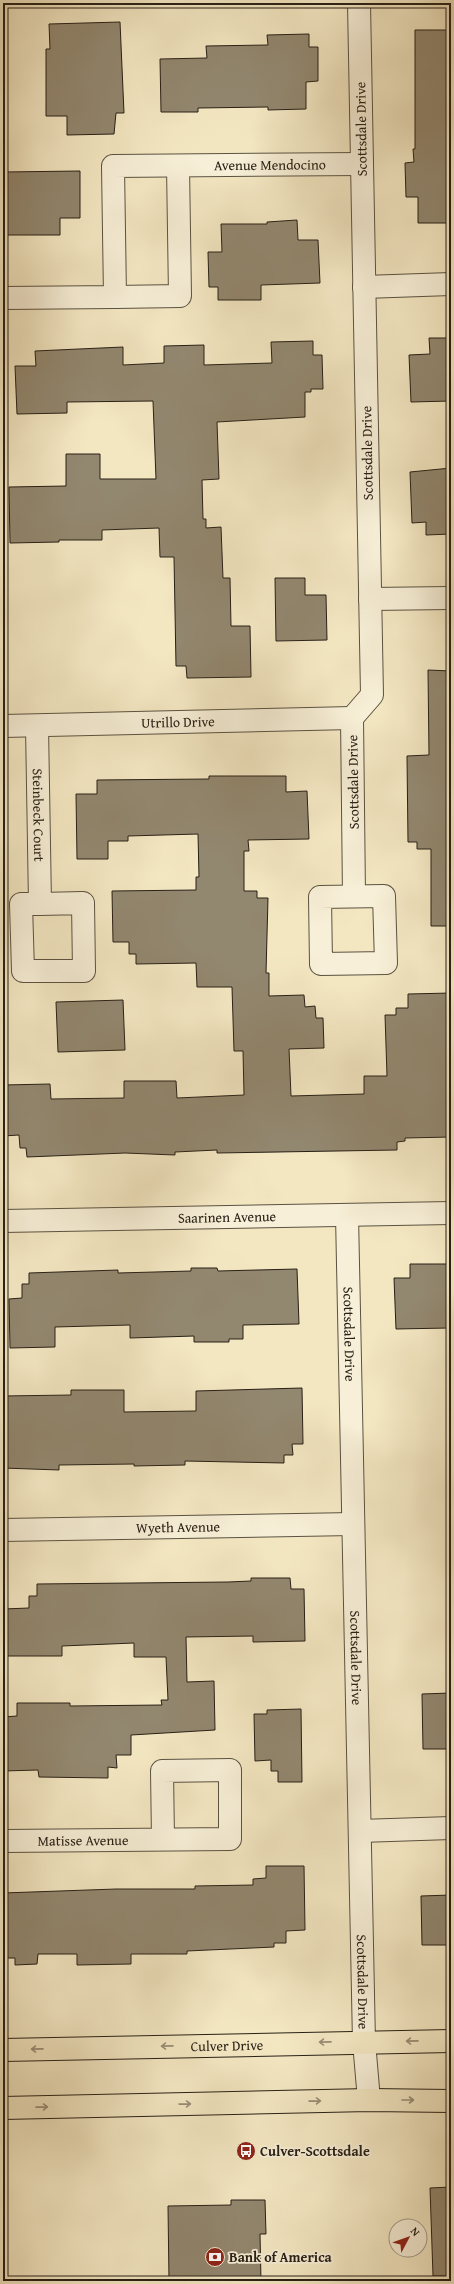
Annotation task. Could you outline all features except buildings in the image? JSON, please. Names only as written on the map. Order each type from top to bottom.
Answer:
[{"type":"main road","name":"Culver Drive","points":[[3,2050],[451,2040]]},
{"type":"main road","points":[[3,2108],[369,2100],[451,2101]]},
{"type":"street","name":"Scottsdale Drive","points":[[354,896],[352,718],[372,695],[359,3]]},
{"type":"street","name":"Avenue Mendocino","points":[[115,297],[113,166],[362,164]]},
{"type":"street","points":[[3,298],[180,296],[178,166]]},
{"type":"street","points":[[364,287],[451,284]]},
{"type":"street","points":[[370,599],[451,598]]},
{"type":"street","name":"Utrillo Drive","points":[[3,726],[352,718]]},
{"type":"street","name":"Steinbeck Court","points":[[37,726],[40,904]]},
{"type":"street","name":"Saarinen Avenue","points":[[3,1221],[451,1213]]},
{"type":"street","name":"Scottsdale Drive","points":[[347,1215],[364,2042],[369,2100]]},
{"type":"street","name":"Wyeth Avenue","points":[[3,1530],[353,1524]]},
{"type":"street","points":[[360,1831],[451,1828]]},
{"type":"street","name":"Matisse Avenue","points":[[3,1841],[163,1840]]},
{"type":"place","name":"Culver-Scottsdale","points":[[246,2151]]},
{"type":"place","name":"Bank of America","points":[[215,2257]]}]
